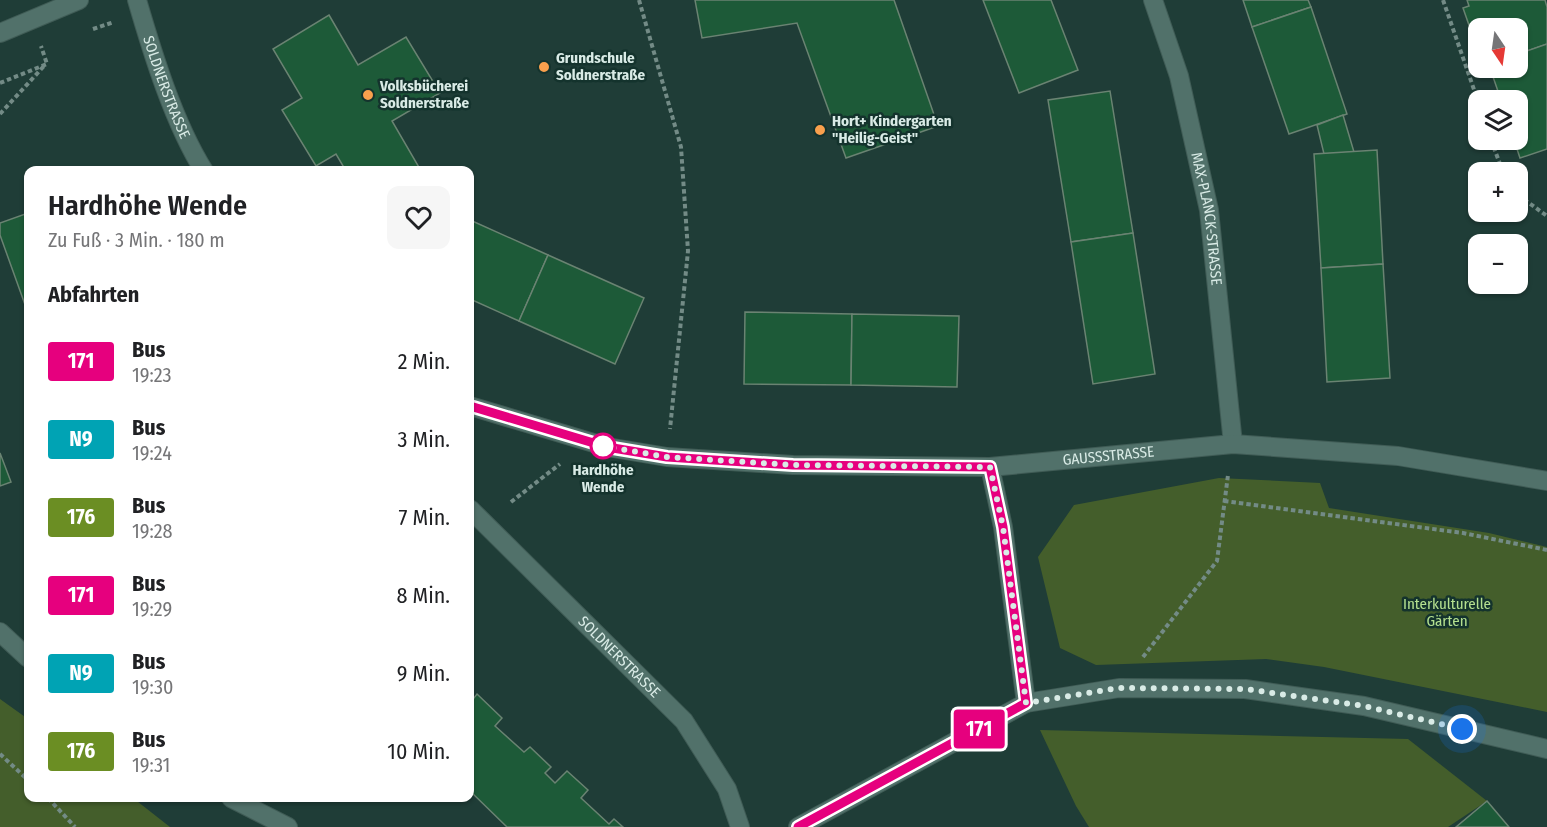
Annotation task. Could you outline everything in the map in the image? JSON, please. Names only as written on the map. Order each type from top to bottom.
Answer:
[{"type":"street","points":[[0,33],[79,0]]},
{"type":"street","name":"SOLDNERSTRASSE","points":[[137,0],[162,81],[193,153],[201,166]]},
{"type":"street","name":"MAX-PLANCK-STRASSE","points":[[1153,0],[1179,76],[1209,210],[1233,444]]},
{"type":"street","name":"GAUSSSTRASSE","points":[[474,407],[607,447],[667,457],[793,465],[990,467],[1233,444],[1398,456],[1547,481]]},
{"type":"street","points":[[990,467],[1003,527],[1026,703]]},
{"type":"street","name":"SOLDNERSTRASSE","points":[[474,513],[684,722],[727,789],[740,827]]},
{"type":"street","points":[[0,632],[24,654]]},
{"type":"street","points":[[798,827],[1026,703],[1119,688],[1245,689],[1364,706],[1547,748]]},
{"type":"street","points":[[239,802],[288,827]]},
{"type":"path","points":[[639,0],[681,147],[688,251],[667,457]]},
{"type":"path","points":[[1443,0],[1474,90]]},
{"type":"path","points":[[0,114],[47,64]]},
{"type":"path","points":[[1528,202],[1547,216]]},
{"type":"path","points":[[1119,688],[1217,561],[1233,444]]},
{"type":"path","points":[[511,502],[566,459]]},
{"type":"path","points":[[573,467],[580,475]]},
{"type":"path","points":[[1224,501],[1463,533],[1547,550]]},
{"type":"path","points":[[0,754],[24,776]]},
{"type":"path","points":[[52,802],[75,827]]},
{"type":"green space","name":"Interkulturelle Gärten","points":[[1219,478],[1320,483],[1329,508],[1489,533],[1547,547],[1547,712],[1324,667],[1266,659],[1096,665],[1060,648],[1038,557],[1074,505]]},
{"type":"green space","points":[[0,699],[24,716],[24,802],[138,802],[170,827],[0,827]]},
{"type":"green space","points":[[1040,730],[1408,739],[1487,801],[1448,827],[1089,827],[1076,806]]},
{"type":"building","points":[[695,0],[894,0],[938,126],[846,158],[797,23],[702,38]]},
{"type":"building","points":[[983,0],[1051,0],[1078,70],[1019,93]]},
{"type":"building","points":[[1243,0],[1308,0],[1311,7],[1252,27]]},
{"type":"building","points":[[1467,0],[1545,0],[1547,44],[1528,51],[1528,18],[1468,18],[1468,22],[1463,8],[1469,6]]},
{"type":"building","points":[[1311,7],[1347,114],[1289,134],[1252,27]]},
{"type":"building","name":"Volksbücherei Soldnerstraße","points":[[329,15],[358,65],[406,37],[440,93],[392,121],[418,166],[343,166],[336,154],[316,166],[282,110],[302,98],[273,49]]},
{"type":"building","points":[[1547,44],[1547,149],[1520,158],[1517,150],[1528,150],[1528,90],[1498,90],[1493,78],[1528,78],[1528,51]]},
{"type":"building","points":[[1110,91],[1133,233],[1071,242],[1048,100]]},
{"type":"building","points":[[1343,115],[1354,152],[1324,154],[1317,125]]},
{"type":"building","points":[[1377,150],[1383,264],[1321,268],[1314,154]]},
{"type":"building","points":[[24,214],[24,302],[0,235],[0,223]]},
{"type":"building","points":[[474,222],[548,255],[519,321],[474,301]]},
{"type":"building","points":[[1133,233],[1155,374],[1093,384],[1071,242]]},
{"type":"building","points":[[548,255],[644,298],[615,364],[519,321]]},
{"type":"building","points":[[1383,264],[1390,378],[1327,382],[1321,268]]},
{"type":"building","points":[[745,312],[852,314],[851,385],[744,384]]},
{"type":"building","points":[[852,314],[959,316],[957,387],[851,385]]},
{"type":"building","points":[[0,453],[11,482],[0,486]]},
{"type":"building","points":[[477,694],[502,718],[495,726],[524,752],[530,747],[551,767],[545,773],[555,783],[567,771],[588,790],[581,798],[609,824],[614,819],[623,827],[507,827],[474,795],[474,698]]},
{"type":"building","points":[[1487,801],[1509,827],[1456,827]]},
{"type":"bus line","name":"171","points":[[474,406],[607,447],[667,457],[793,465],[990,467],[1003,527],[1026,703],[798,827]]},
{"type":"place","name":"Grundschule Soldnerstraße","points":[[544,67]]},
{"type":"place","name":"Volksbücherei Soldnerstraße","points":[[368,95]]},
{"type":"place","name":"Hort+ Kindergarten \"Heilig-Geist\"","points":[[820,130]]},
{"type":"place","name":"Hardhöhe Wende","points":[[603,446]]},
{"type":"route","points":[[603,446],[667,457],[793,465],[990,467],[1003,527],[1026,703],[1119,688],[1245,689],[1364,706],[1462,729]]}]
